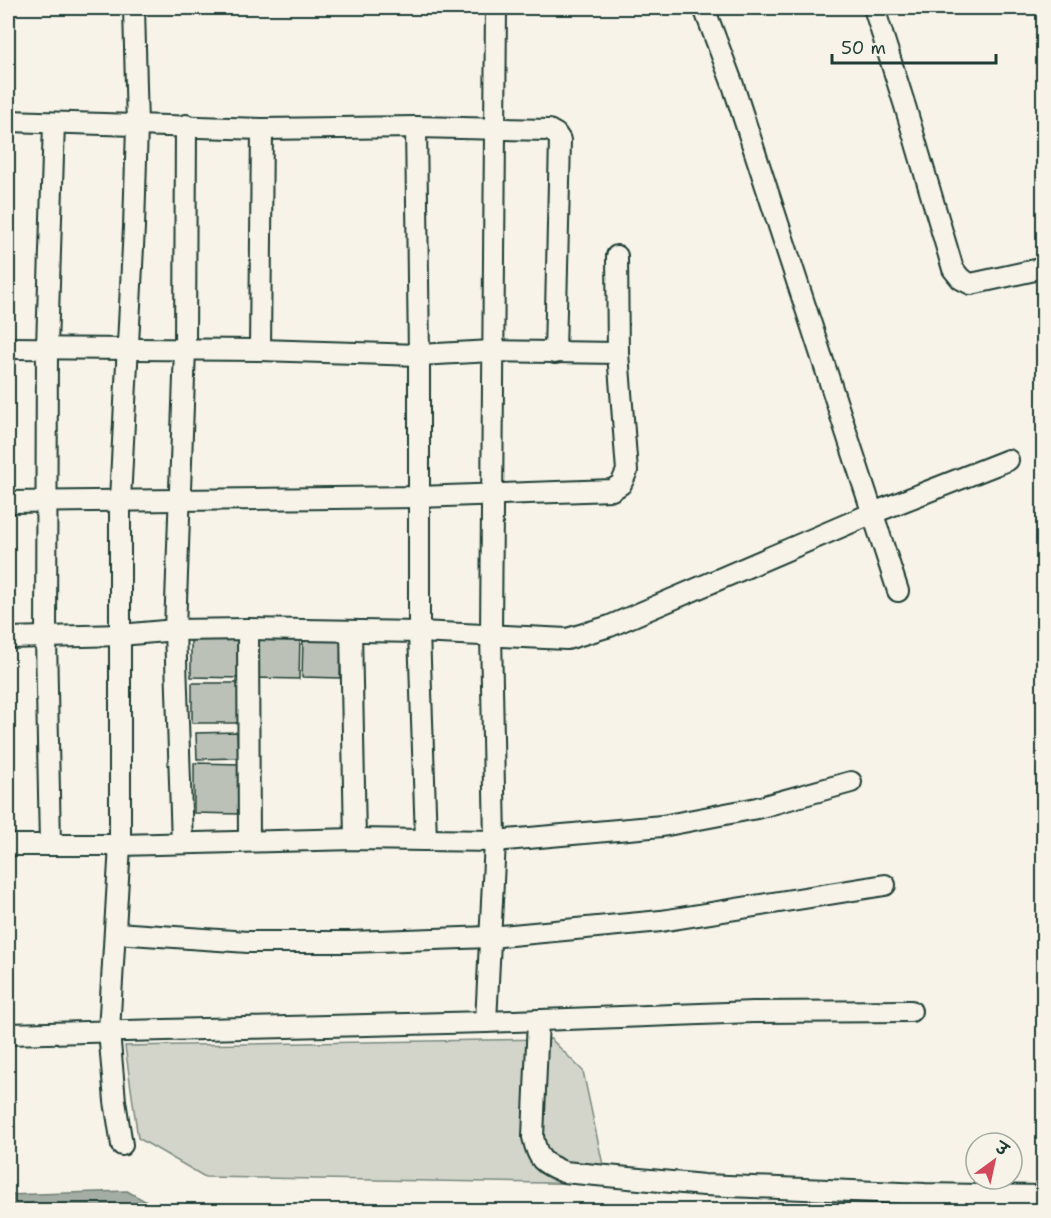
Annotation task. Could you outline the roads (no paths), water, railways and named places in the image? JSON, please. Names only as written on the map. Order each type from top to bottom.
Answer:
[{"type":"street","points":[[122,1145],[115,1101],[110,1031],[120,845],[120,500],[137,126],[134,8]]},
{"type":"street","points":[[486,1022],[495,841],[491,495],[496,8]]},
{"type":"street","points":[[704,8],[733,85],[898,591]]},
{"type":"street","points":[[874,8],[953,269],[961,279],[970,284],[1044,268]]},
{"type":"street","points":[[8,121],[262,129],[416,127],[549,130],[560,140],[555,353]]},
{"type":"street","points":[[50,845],[46,501],[47,347],[54,123]]},
{"type":"street","points":[[182,843],[175,630],[185,349],[186,125]]},
{"type":"street","points":[[416,127],[419,632],[426,839]]},
{"type":"street","points":[[260,350],[262,129]]},
{"type":"street","points":[[8,502],[418,497],[612,490],[621,484],[627,471],[618,353],[617,256]]},
{"type":"street","points":[[8,348],[260,350],[419,355],[492,351],[618,353]]},
{"type":"street","points":[[8,638],[120,635],[175,630],[248,630],[491,634],[567,639],[610,626],[873,513],[1008,460]]},
{"type":"street","points":[[248,630],[249,841]]},
{"type":"street","points":[[351,631],[355,840]]},
{"type":"street","points":[[8,845],[426,839],[495,841],[662,826],[756,808],[851,782]]},
{"type":"street","points":[[116,933],[259,942],[490,938],[662,921],[885,885]]},
{"type":"street","points":[[8,1034],[486,1022],[753,1012],[911,1011]]},
{"type":"street","points":[[538,1020],[533,1137],[537,1154],[546,1165],[564,1172],[704,1185],[925,1194],[1044,1196]]}]
